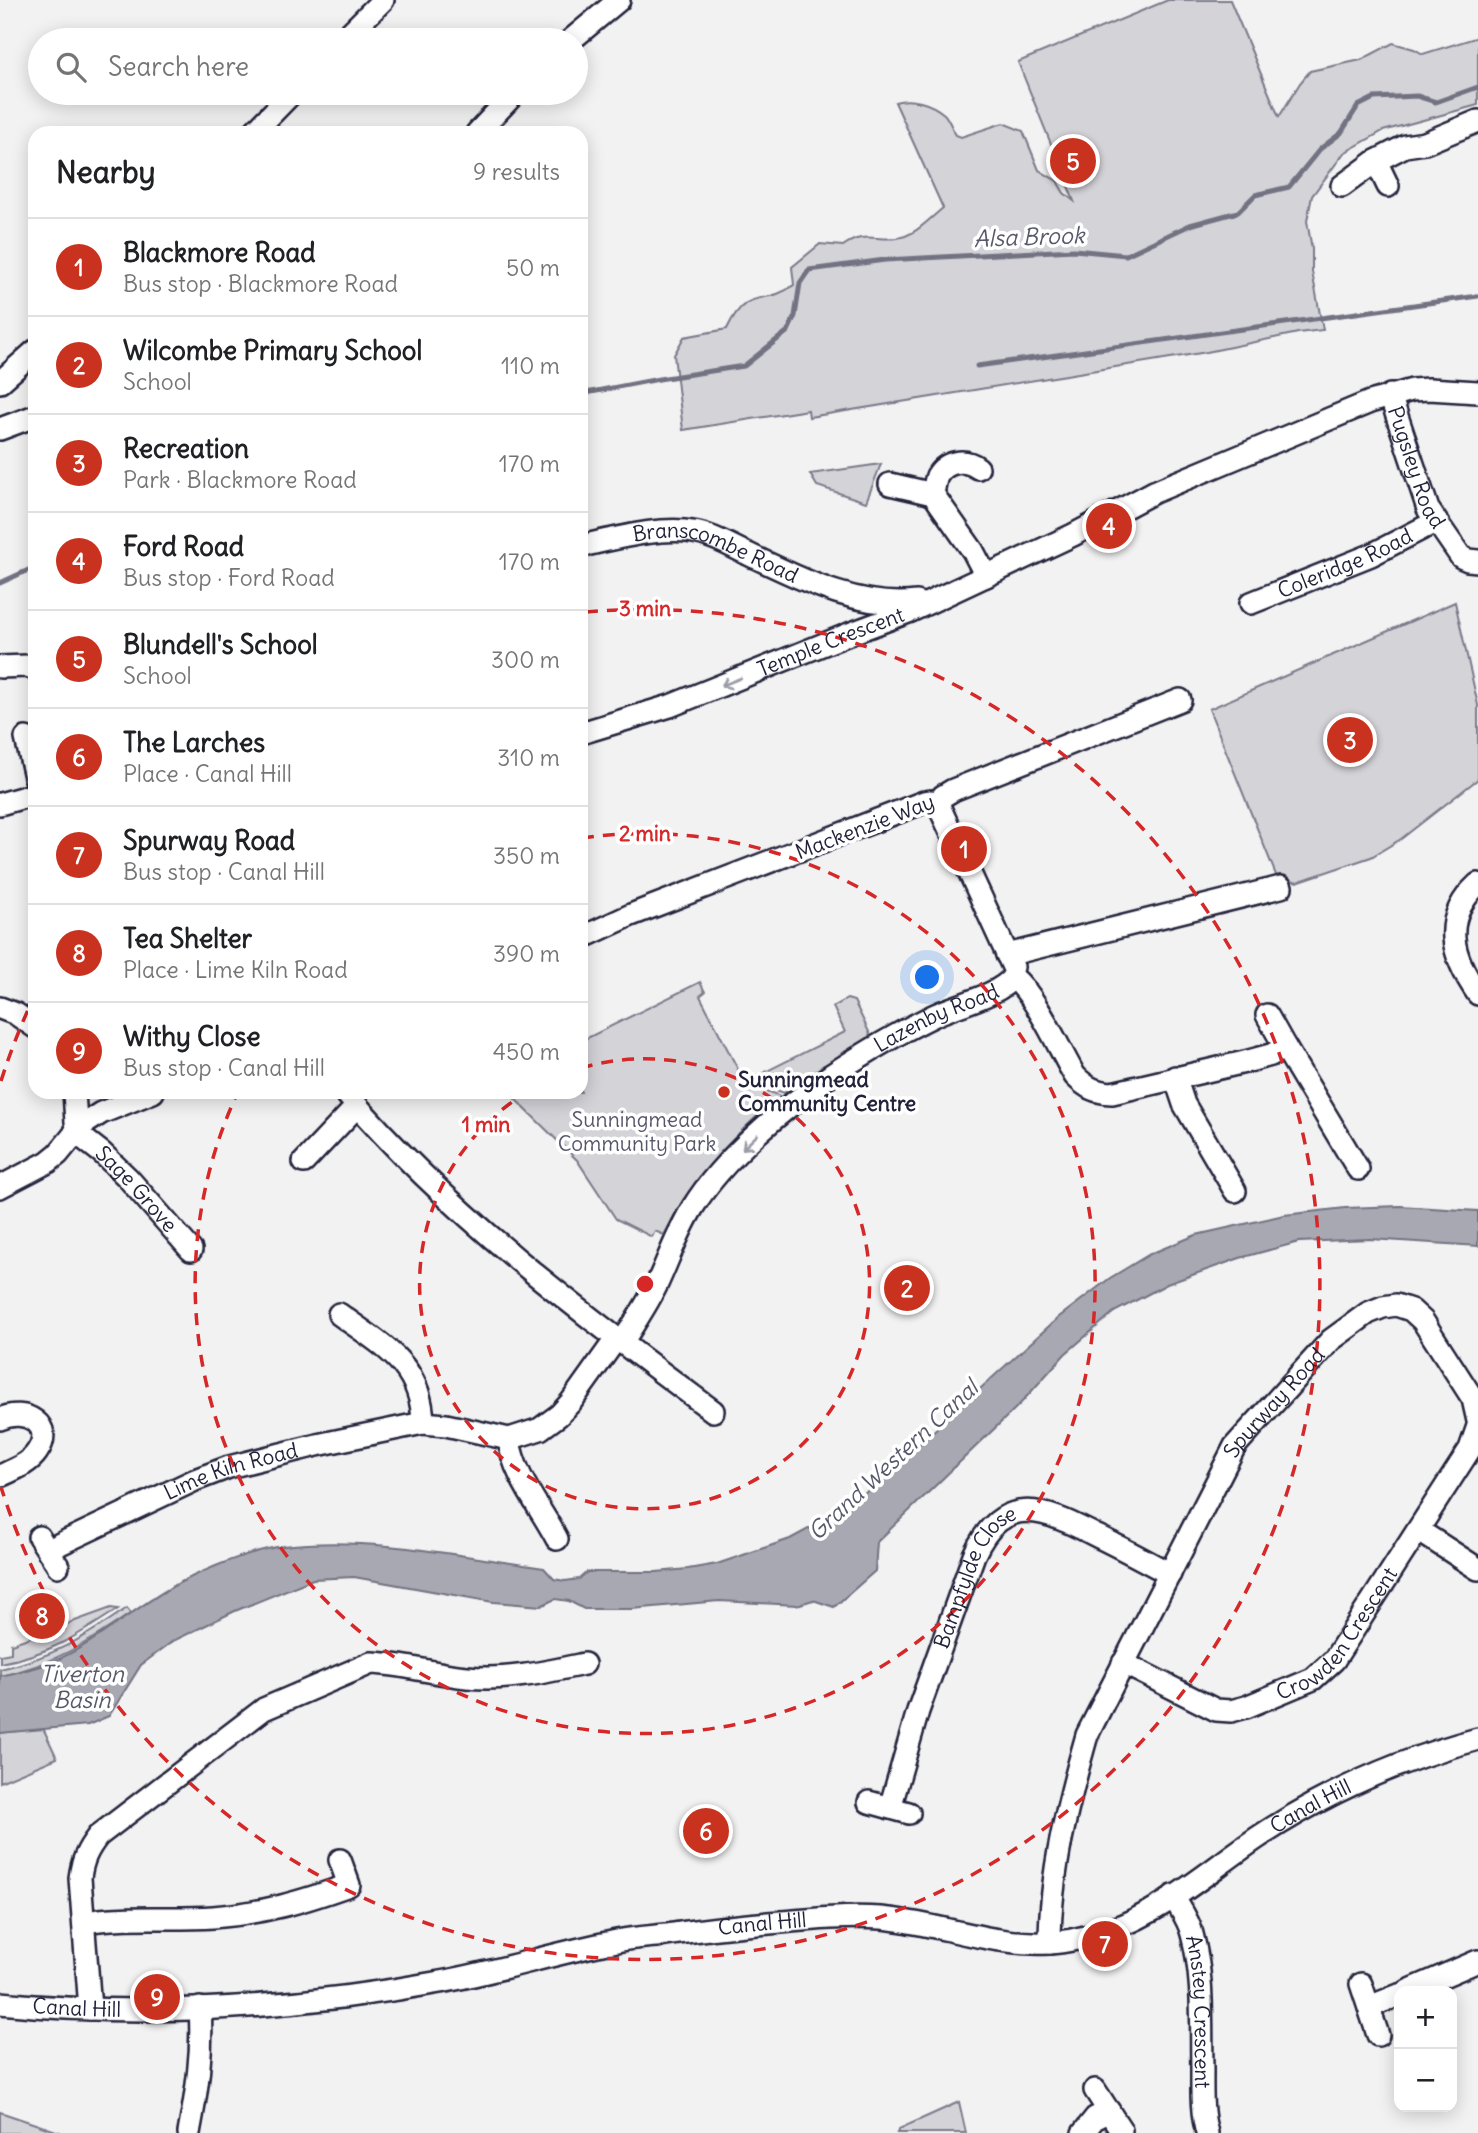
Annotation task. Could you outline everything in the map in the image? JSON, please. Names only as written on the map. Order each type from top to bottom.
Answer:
[{"type":"street","points":[[355,28],[383,0]]},
{"type":"street","points":[[585,28],[619,0]]},
{"type":"street","points":[[260,126],[280,105]]},
{"type":"street","points":[[484,126],[504,105]]},
{"type":"street","points":[[1342,186],[1376,161],[1405,146],[1425,143],[1478,121]]},
{"type":"street","points":[[1376,161],[1388,186]]},
{"type":"street","points":[[0,382],[28,357]]},
{"type":"street","name":"Temple Crescent","points":[[588,731],[670,706],[911,611],[1073,535],[1154,492],[1390,395],[1430,388],[1478,392]]},
{"type":"street","name":"Pugsley Road","points":[[1390,395],[1427,509],[1461,557],[1478,561]]},
{"type":"street","points":[[0,429],[28,419]]},
{"type":"street","points":[[933,494],[937,477],[948,465],[958,461],[978,468]]},
{"type":"street","points":[[890,484],[933,494],[973,551],[986,576]]},
{"type":"street","name":"Coleridge Road","points":[[1251,603],[1371,555],[1436,522]]},
{"type":"street","name":"Branscombe Road","points":[[588,545],[646,534],[691,531],[847,596],[897,605],[930,601]]},
{"type":"street","points":[[847,596],[855,606],[856,620],[849,634]]},
{"type":"street","points":[[0,667],[28,668]]},
{"type":"street","name":"Mackenzie Way","points":[[588,935],[631,915],[925,802],[938,804],[943,796],[953,790],[1145,704],[1180,700]]},
{"type":"street","points":[[26,738],[28,747]]},
{"type":"street","points":[[0,804],[28,796]]},
{"type":"street","points":[[938,804],[1013,967],[1013,976],[1020,982],[1075,1076],[1084,1086],[1096,1092],[1112,1093],[1245,1062],[1271,1055],[1285,1047]]},
{"type":"street","points":[[1478,884],[1443,935],[1478,994]]},
{"type":"street","points":[[1007,955],[1281,887]]},
{"type":"street","name":"Lazenby Road","points":[[619,1341],[644,1310],[677,1235],[695,1204],[717,1176],[775,1119],[844,1067],[933,1016],[998,989],[1013,976]]},
{"type":"street","points":[[0,1008],[28,1022]]},
{"type":"street","points":[[1267,1014],[1346,1160]]},
{"type":"street","points":[[1175,1077],[1184,1104],[1235,1191]]},
{"type":"street","points":[[74,1099],[78,1129]]},
{"type":"street","points":[[0,1187],[48,1162],[78,1129],[100,1112],[134,1099]]},
{"type":"street","points":[[304,1162],[351,1099],[418,1168],[522,1265],[713,1411]]},
{"type":"street","name":"Sage Grove","points":[[78,1129],[128,1178],[194,1254]]},
{"type":"street","name":"Spurway Road","points":[[1050,1943],[1053,1881],[1087,1735],[1235,1446],[1331,1340],[1368,1313],[1383,1307],[1396,1305],[1411,1310]]},
{"type":"street","name":"Crowden Crescent","points":[[1124,1663],[1216,1710],[1231,1711],[1313,1679],[1334,1660],[1470,1449],[1478,1424],[1473,1399],[1423,1321],[1411,1310]]},
{"type":"street","points":[[339,1314],[401,1360],[409,1370],[423,1409],[423,1423]]},
{"type":"street","points":[[557,1539],[516,1466],[510,1452],[509,1439],[540,1429],[559,1415],[619,1341]]},
{"type":"street","points":[[0,1419],[26,1414],[40,1426],[43,1435],[42,1444],[36,1454],[26,1463],[0,1476]]},
{"type":"street","name":"Lime Kiln Road","points":[[49,1552],[60,1544],[141,1505],[229,1467],[423,1423],[446,1425],[509,1439]]},
{"type":"street","name":"Bampfylde Close","points":[[869,1802],[900,1810],[918,1711],[974,1555],[983,1536],[996,1524],[1011,1515],[1037,1511],[1059,1517],[1170,1574]]},
{"type":"street","points":[[1418,1530],[1478,1569]]},
{"type":"street","points":[[90,2008],[80,1878],[82,1860],[98,1836],[270,1717],[333,1678],[371,1663],[490,1679],[585,1666]]},
{"type":"street","name":"Canal Hill","points":[[0,2003],[144,2011],[344,1997],[490,1972],[614,1941],[779,1922],[845,1918],[881,1918],[1011,1941],[1050,1943],[1110,1929],[1154,1909],[1258,1838],[1350,1784],[1395,1764],[1478,1739]]},
{"type":"street","points":[[84,1922],[212,1917],[276,1909],[349,1885],[340,1860]]},
{"type":"street","name":"Anstey Crescent","points":[[1172,1896],[1185,1916],[1195,1950],[1201,2022],[1202,2101],[1207,2133]]},
{"type":"street","points":[[1420,1986],[1478,1961]]},
{"type":"street","points":[[1361,1984],[1378,2035]]},
{"type":"street","points":[[1369,2007],[1394,1997]]},
{"type":"street","points":[[189,2133],[202,2035],[200,2008]]},
{"type":"street","points":[[1095,2090],[1121,2130]]},
{"type":"street","points":[[1083,2133],[1095,2118],[1109,2111]]},
{"type":"green space","points":[[1168,0],[1230,0],[1279,117],[1310,71],[1361,60],[1393,43],[1423,54],[1478,37],[1478,105],[1383,131],[1344,153],[1312,196],[1307,221],[1312,249],[1312,272],[1323,330],[1207,352],[809,417],[808,410],[683,430],[674,355],[684,337],[727,329],[742,306],[749,301],[783,292],[794,285],[792,267],[820,244],[843,246],[857,239],[904,237],[916,231],[943,208],[895,102],[914,101],[933,107],[944,114],[956,135],[961,137],[1003,123],[1023,131],[1039,170],[1057,181],[1064,193],[1074,201],[1018,62]]},
{"type":"green space","points":[[881,464],[866,502],[817,486],[810,474]]},
{"type":"green space","points":[[1455,602],[1478,705],[1478,779],[1401,839],[1371,857],[1297,882],[1284,877],[1278,880],[1209,709]]},
{"type":"green space","name":"Sunningmead Community Park","points":[[700,982],[705,992],[700,996],[745,1083],[781,1096],[746,1126],[715,1159],[687,1195],[664,1235],[655,1231],[652,1237],[616,1219],[577,1160],[515,1099],[588,1099],[588,1038]]},
{"type":"green space","points":[[847,999],[854,1001],[870,1034],[866,1040],[784,1093],[747,1081],[845,1032],[833,1007]]},
{"type":"green space","points":[[111,1608],[118,1609],[62,1643],[34,1655],[0,1663],[0,1655],[11,1653],[11,1644]]},
{"type":"green space","points":[[127,1608],[131,1613],[69,1652],[36,1666],[0,1676],[0,1669],[66,1646]]},
{"type":"green space","points":[[43,1728],[57,1758],[0,1782],[0,1733]]},
{"type":"green space","points":[[959,2102],[966,2133],[897,2133],[899,2129]]},
{"type":"green space","points":[[0,2112],[62,2133],[0,2133]]},
{"type":"water","name":"Tiverton Basin","points":[[1400,1206],[1478,1211],[1478,1246],[1370,1239],[1299,1242],[1240,1258],[1167,1284],[1114,1312],[1065,1354],[1021,1403],[877,1542],[875,1571],[834,1607],[813,1600],[797,1605],[719,1601],[632,1609],[584,1609],[569,1601],[555,1599],[541,1606],[493,1602],[354,1577],[313,1579],[235,1611],[173,1641],[141,1665],[109,1716],[88,1725],[0,1733],[0,1676],[39,1667],[69,1654],[179,1583],[258,1551],[316,1544],[382,1545],[544,1568],[554,1579],[565,1581],[579,1579],[587,1572],[656,1572],[717,1564],[790,1539],[851,1506],[1059,1317],[1110,1278],[1150,1254],[1196,1235],[1284,1215],[1345,1208]]},
{"type":"waterway","name":"Alsa Brook","points":[[588,393],[744,366],[788,331],[795,316],[800,283],[809,270],[885,260],[1074,250],[1126,255],[1190,225],[1238,212],[1255,195],[1289,187],[1320,149],[1341,133],[1358,106],[1374,98],[1417,96],[1436,102],[1478,87]]},
{"type":"waterway","points":[[977,366],[1478,296]]},
{"type":"waterway","name":"Alsa Brook","points":[[0,583],[28,570]]},
{"type":"place","name":"Blundell's School","points":[[1073,161]]},
{"type":"place","name":"Ford Road","points":[[1109,526]]},
{"type":"place","name":"Recreation","points":[[1350,740]]},
{"type":"place","name":"Blackmore Road","points":[[964,849]]},
{"type":"place","name":"Sunningmead Community Centre","points":[[724,1092]]},
{"type":"place","name":"Wilcombe Primary School","points":[[907,1288]]},
{"type":"place","name":"Tea Shelter","points":[[42,1616]]},
{"type":"place","name":"The Larches","points":[[706,1831]]},
{"type":"place","name":"Spurway Road","points":[[1105,1944]]},
{"type":"place","name":"Withy Close","points":[[157,1997]]},
{"type":"water label","name":"Grand Western Canal","points":[[893,1460]]}]
